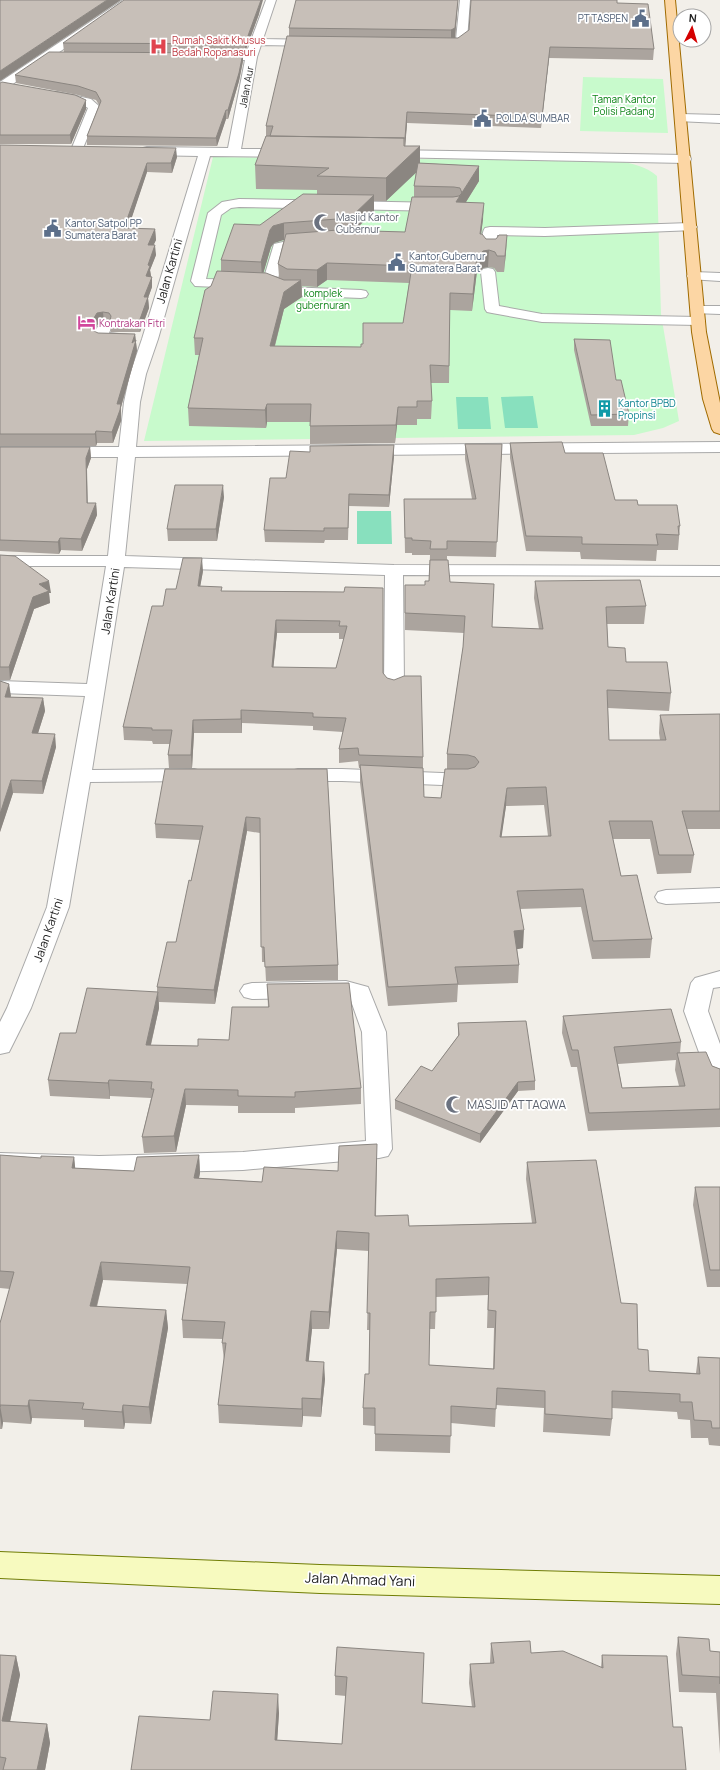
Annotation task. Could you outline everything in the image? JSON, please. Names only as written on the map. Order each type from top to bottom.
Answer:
[{"type":"main road","points":[[670,0],[698,315],[711,399],[720,429]]},
{"type":"street","points":[[1,86],[130,0]]},
{"type":"street","name":"Jalan Aur","points":[[234,152],[250,57],[257,42],[271,0]]},
{"type":"street","points":[[425,45],[453,45],[460,42],[465,0]]},
{"type":"street","points":[[257,42],[329,43]]},
{"type":"street","points":[[46,56],[67,56]]},
{"type":"street","points":[[204,57],[250,57]]},
{"type":"street","points":[[1,86],[17,89]]},
{"type":"street","points":[[48,95],[87,102],[94,107],[77,150]]},
{"type":"street","points":[[681,118],[720,119]]},
{"type":"street","points":[[62,150],[92,150]]},
{"type":"street","points":[[137,150],[303,153]]},
{"type":"street","name":"Jalan Kartini","points":[[0,1046],[10,1007],[58,907],[96,690],[116,561],[132,402],[138,374],[150,339],[205,152]]},
{"type":"street","points":[[380,154],[685,159]]},
{"type":"street","points":[[361,294],[284,292],[269,284],[200,283],[198,278],[215,213],[227,205],[239,203],[453,208]]},
{"type":"street","points":[[490,251],[490,230],[545,232],[690,227]]},
{"type":"street","points":[[269,284],[280,247],[292,244],[323,242]]},
{"type":"street","points":[[488,272],[492,309],[542,318],[698,315],[720,310]]},
{"type":"street","points":[[694,276],[720,277]]},
{"type":"street","points":[[167,277],[198,278]]},
{"type":"street","points":[[104,328],[99,337],[150,339]]},
{"type":"street","points":[[0,452],[720,446]]},
{"type":"street","points":[[0,561],[116,561],[394,570],[720,571]]},
{"type":"street","points":[[394,570],[394,686]]},
{"type":"street","points":[[0,687],[96,690]]},
{"type":"street","points":[[81,776],[215,775]]},
{"type":"street","points":[[279,775],[342,775],[467,780]]},
{"type":"street","points":[[666,897],[720,895]]},
{"type":"street","points":[[720,979],[703,983],[696,1011],[714,1042],[720,1077]]},
{"type":"street","points":[[0,1162],[99,1164],[243,1161],[379,1149],[374,1032],[360,993],[346,989],[252,991]]},
{"type":"street","name":"Jalan Ahmad Yani","points":[[0,1565],[320,1579],[720,1590]]},
{"type":"green space","name":"Taman Kantor Polisi Padang","points":[[583,77],[663,79],[668,133],[580,131]]},
{"type":"green space","name":"komplek gubernuran","points":[[213,157],[619,161],[634,164],[648,170],[657,176],[661,314],[679,421],[663,428],[634,435],[144,441]]},
{"type":"green space","points":[[533,396],[538,428],[505,428],[501,397]]},
{"type":"green space","points":[[456,397],[488,397],[491,429],[458,429]]},
{"type":"green space","points":[[357,511],[391,511],[392,544],[357,544]]},
{"type":"building","points":[[0,0],[107,0],[0,71]]},
{"type":"building","points":[[124,0],[261,0],[245,44],[63,43]]},
{"type":"building","points":[[296,0],[458,0],[455,28],[451,30],[289,28]]},
{"type":"building","points":[[471,0],[617,0],[617,3],[648,4],[654,49],[550,47],[542,117],[407,112],[405,138],[270,136],[273,126],[266,126],[287,36],[458,38],[469,30]]},
{"type":"building","points":[[49,52],[243,53],[239,73],[228,110],[226,110],[216,138],[87,136],[101,101],[96,92],[78,86],[15,75]]},
{"type":"building","points":[[2,82],[75,95],[86,100],[70,135],[0,135],[0,83]]},
{"type":"building","points":[[266,136],[404,138],[404,146],[420,146],[386,178],[317,176],[329,168],[255,165]]},
{"type":"building","points":[[0,145],[176,148],[171,163],[147,163],[124,228],[155,229],[148,245],[155,245],[146,276],[152,277],[144,297],[148,297],[139,322],[110,321],[111,316],[109,313],[103,312],[97,313],[89,326],[92,330],[98,333],[135,334],[132,343],[136,340],[117,404],[121,404],[120,410],[112,432],[96,431],[95,434],[0,434]]},
{"type":"building","points":[[418,163],[479,166],[462,193],[460,188],[454,187],[414,186]]},
{"type":"building","points":[[303,194],[374,195],[350,218],[284,223],[273,226],[270,230],[261,262],[221,260],[234,224],[260,225]]},
{"type":"building","points":[[461,194],[456,202],[484,203],[480,234],[482,234],[486,239],[496,239],[499,235],[507,235],[505,256],[497,256],[495,252],[489,250],[483,251],[480,255],[477,255],[473,294],[450,293],[449,366],[430,365],[432,401],[417,401],[417,407],[398,407],[396,425],[310,426],[311,404],[267,404],[265,410],[188,408],[203,338],[194,338],[205,290],[211,286],[217,271],[266,273],[284,280],[301,280],[284,292],[270,346],[361,347],[361,344],[363,344],[363,323],[403,323],[412,266],[327,263],[317,270],[287,269],[278,264],[286,234],[338,230],[405,232],[412,197],[453,197]]},
{"type":"building","points":[[574,339],[610,340],[616,380],[621,380],[629,414],[591,415]]},
{"type":"building","points":[[562,442],[565,453],[603,453],[615,500],[637,500],[638,505],[677,505],[680,526],[678,526],[679,535],[656,534],[658,545],[582,544],[582,537],[526,536],[510,443]]},
{"type":"building","points":[[465,444],[502,444],[497,542],[447,541],[447,549],[430,549],[431,541],[405,538],[404,499],[476,499]]},
{"type":"building","points":[[394,445],[389,495],[349,494],[348,528],[324,528],[324,531],[264,530],[270,478],[286,478],[290,451],[310,452],[310,446]]},
{"type":"building","points":[[0,447],[90,447],[86,458],[87,503],[96,503],[81,539],[60,538],[58,542],[0,540]]},
{"type":"building","points":[[175,485],[223,485],[216,529],[167,529]]},
{"type":"building","points":[[0,555],[15,556],[49,581],[39,584],[49,591],[33,597],[9,667],[0,667]]},
{"type":"building","points":[[183,558],[202,558],[198,586],[222,587],[221,591],[344,592],[345,587],[383,588],[383,673],[387,678],[394,680],[404,676],[421,676],[423,757],[359,755],[358,748],[339,749],[346,718],[313,717],[313,713],[241,710],[241,719],[193,720],[191,755],[168,755],[172,730],[152,730],[152,728],[123,727],[152,606],[163,606],[166,589],[176,589]],"holes":[[[276,620],[340,621],[339,626],[347,626],[336,668],[272,667]]]},
{"type":"building","points":[[430,560],[448,560],[450,582],[494,584],[492,627],[543,629],[535,581],[640,580],[646,606],[606,607],[608,647],[625,648],[626,662],[667,662],[671,693],[607,690],[609,740],[666,740],[660,715],[720,714],[720,811],[682,811],[694,855],[659,855],[652,821],[609,821],[621,876],[637,875],[652,939],[593,941],[583,889],[517,891],[524,930],[514,931],[519,965],[455,967],[458,984],[388,987],[360,765],[423,768],[424,797],[441,798],[445,769],[468,769],[475,767],[479,762],[475,757],[468,755],[447,754],[463,647],[465,616],[405,613],[405,585],[425,585],[425,581],[429,581]],"holes":[[[546,787],[551,836],[500,837],[507,788]]]},
{"type":"building","points":[[0,681],[9,684],[5,697],[43,698],[32,733],[55,734],[42,781],[11,780],[0,814]]},
{"type":"building","points":[[165,769],[327,769],[338,965],[265,967],[264,947],[261,947],[260,818],[246,817],[214,990],[157,987],[167,942],[176,942],[189,880],[191,881],[203,826],[155,824]]},
{"type":"building","points":[[349,983],[361,1088],[295,1092],[295,1097],[238,1096],[238,1090],[185,1089],[174,1136],[142,1137],[154,1089],[151,1089],[152,1082],[109,1080],[108,1083],[48,1080],[60,1033],[76,1033],[87,988],[158,992],[146,1045],[198,1046],[198,1039],[229,1040],[232,1007],[269,1007],[267,984]]},
{"type":"building","points":[[671,1009],[681,1042],[614,1047],[622,1088],[685,1086],[677,1053],[706,1052],[712,1066],[720,1069],[720,1109],[589,1113],[578,1050],[572,1050],[563,1016]]},
{"type":"building","points":[[526,1021],[535,1081],[518,1082],[480,1134],[395,1100],[421,1066],[432,1071],[459,1035],[458,1023]]},
{"type":"building","points":[[377,1144],[375,1216],[408,1215],[409,1226],[536,1223],[527,1162],[596,1160],[621,1303],[637,1304],[638,1349],[648,1350],[649,1371],[700,1374],[698,1357],[720,1358],[720,1428],[712,1428],[711,1421],[694,1420],[692,1402],[680,1402],[680,1394],[612,1391],[612,1419],[545,1414],[545,1391],[497,1388],[496,1409],[451,1406],[451,1436],[375,1434],[375,1408],[363,1408],[365,1374],[369,1374],[370,1313],[367,1313],[369,1233],[337,1231],[329,1312],[311,1311],[306,1361],[324,1362],[321,1399],[302,1398],[302,1409],[218,1405],[226,1343],[222,1343],[225,1322],[182,1320],[190,1267],[101,1262],[90,1306],[166,1310],[149,1407],[123,1405],[122,1412],[82,1409],[84,1403],[29,1400],[28,1406],[0,1405],[0,1323],[14,1272],[0,1271],[0,1155],[41,1158],[41,1156],[74,1157],[72,1168],[134,1171],[137,1157],[199,1155],[194,1178],[262,1182],[264,1167],[338,1171],[339,1146]],"holes":[[[489,1277],[488,1310],[496,1311],[494,1369],[429,1365],[430,1312],[436,1312],[436,1279]]]},
{"type":"building","points":[[695,1187],[720,1187],[720,1270],[710,1270]]},
{"type":"building","points":[[678,1637],[709,1639],[710,1651],[720,1652],[720,1677],[682,1675]]},
{"type":"building","points":[[530,1641],[531,1653],[563,1651],[603,1668],[602,1655],[667,1656],[673,1727],[682,1727],[686,1770],[131,1770],[139,1716],[210,1720],[213,1691],[278,1694],[275,1740],[342,1744],[347,1677],[335,1676],[337,1647],[424,1653],[422,1703],[475,1707],[470,1664],[494,1663],[491,1643]]},
{"type":"building","points":[[0,1655],[16,1656],[2,1721],[47,1724],[37,1770],[3,1770],[6,1758],[0,1757]]},
{"type":"place","name":"PT TASPEN","points":[[641,18]]},
{"type":"place","name":"Rumah Sakit Khusus Bedah Ropanasuri","points":[[159,46]]},
{"type":"place","name":"POLDA SUMBAR","points":[[483,118]]},
{"type":"place","name":"Masjid Kantor Gubernur","points":[[323,223]]},
{"type":"place","name":"Kantor Satpol PP Sumatera Barat","points":[[52,229]]},
{"type":"place","name":"Kantor Gubernur Sumatera Barat","points":[[396,262]]},
{"type":"place","name":"Kontrakan Fitri","points":[[86,323]]},
{"type":"place","name":"Kantor BPBD Propinsi","points":[[605,409]]},
{"type":"place","name":"MASJID ATTAQWA","points":[[454,1104]]}]
